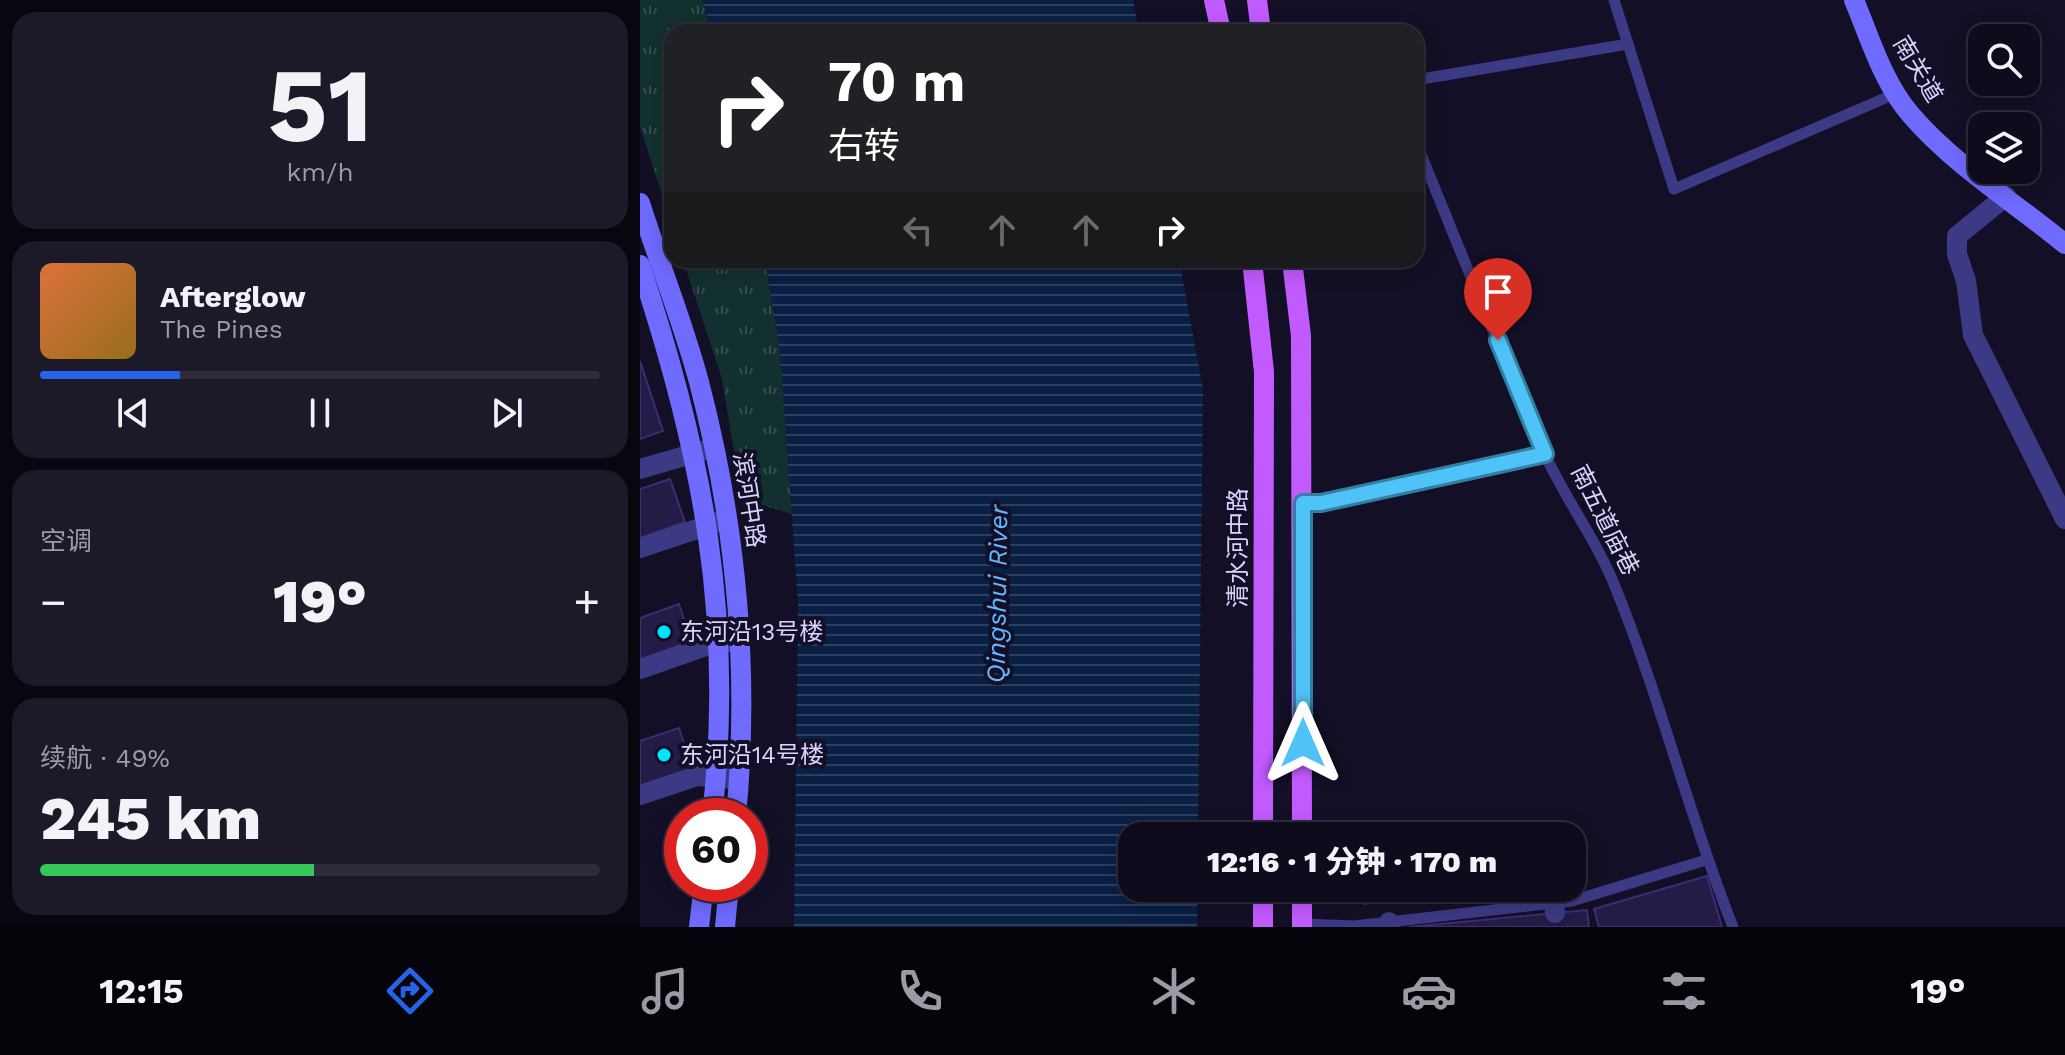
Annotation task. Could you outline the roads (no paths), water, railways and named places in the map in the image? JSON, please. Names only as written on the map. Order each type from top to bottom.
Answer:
[{"type":"main road","points":[[1214,0],[1219,24]]},
{"type":"main road","points":[[1257,0],[1260,24]]},
{"type":"main road","name":"南关道","points":[[1854,0],[1882,68],[1909,113],[1950,152],[2065,244]]},
{"type":"main road","name":"滨河中路","points":[[640,203],[698,379],[704,450],[742,643],[738,798]]},
{"type":"main road","name":"滨河中路","points":[[640,265],[704,450]]},
{"type":"main road","name":"清水河中路","points":[[1253,268],[1264,372],[1263,822]]},
{"type":"main road","points":[[1293,268],[1301,336],[1302,822]]},
{"type":"main road","name":"滨河中路","points":[[714,798],[720,641],[717,522]]},
{"type":"main road","points":[[699,927],[702,902]]},
{"type":"main road","points":[[725,927],[727,902]]},
{"type":"main road","points":[[1263,902],[1263,927]]},
{"type":"main road","points":[[1302,902],[1302,926]]},
{"type":"street","points":[[2006,196],[1957,236],[1957,254],[1966,281],[1973,335],[2065,519]]},
{"type":"street","points":[[640,469],[704,450]]},
{"type":"street","points":[[640,548],[717,522]]},
{"type":"street","points":[[640,669],[720,641],[742,643]]},
{"type":"street","points":[[640,795],[697,776],[739,780]]},
{"type":"lane","points":[[1614,0],[1674,189],[1897,93]]},
{"type":"lane","points":[[1424,79],[1628,44]]},
{"type":"lane","name":"南五道庙巷","points":[[1424,161],[1545,454],[1596,543],[1615,587],[1640,650],[1706,860],[1733,927]]},
{"type":"lane","points":[[1303,503],[1321,503],[1545,454]]},
{"type":"lane","points":[[1302,926],[1389,925],[1554,908],[1706,860]]},
{"type":"water","points":[[702,0],[1133,0],[1138,24],[710,24]]},
{"type":"water","name":"Qingshui River","points":[[766,268],[1180,268],[1203,389],[1198,822],[1118,822],[1118,902],[1198,902],[1197,927],[794,927],[798,603],[780,350]]},
{"type":"place","name":"东河沿13号楼","points":[[664,632]]},
{"type":"place","name":"东河沿14号楼","points":[[664,755]]}]
